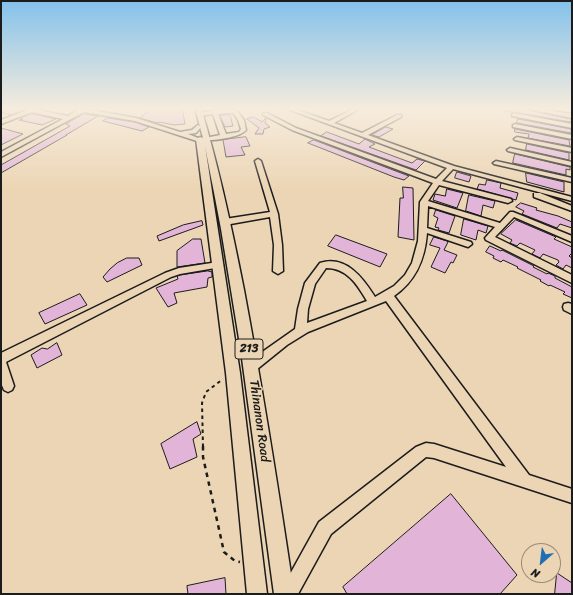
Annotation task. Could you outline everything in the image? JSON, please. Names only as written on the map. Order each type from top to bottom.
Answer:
[{"type":"main road","name":"Thinanon Road","points":[[202,136],[233,373],[257,594]]},
{"type":"main road","name":"Thinanon Road","points":[[203,136],[225,222],[252,366],[284,594]]},
{"type":"street","points":[[1,154],[35,136]]},
{"type":"street","points":[[224,137],[229,136]]},
{"type":"street","points":[[312,136],[437,182],[508,201]]},
{"type":"street","points":[[365,136],[452,167],[572,199]]},
{"type":"street","points":[[517,139],[572,150]]},
{"type":"street","points":[[510,150],[572,164]]},
{"type":"street","points":[[258,161],[274,214],[278,245],[278,271]]},
{"type":"street","points":[[496,163],[572,180]]},
{"type":"street","points":[[252,366],[266,354],[300,332],[388,296],[404,283],[417,264],[420,254],[424,202],[437,182],[452,167]]},
{"type":"street","points":[[532,188],[533,194],[572,209]]},
{"type":"street","points":[[424,202],[502,226]]},
{"type":"street","points":[[225,222],[274,214]]},
{"type":"street","points":[[572,239],[514,214],[489,238],[572,279]]},
{"type":"street","points":[[422,229],[468,244]]},
{"type":"street","points":[[300,332],[303,309],[310,283],[323,264],[333,264],[349,270],[362,284],[373,302]]},
{"type":"street","points":[[1,359],[168,275],[179,271],[218,265]]},
{"type":"street","points":[[388,296],[525,481]]},
{"type":"street","points":[[1,364],[8,386]]},
{"type":"street","points":[[288,594],[325,528],[421,452],[426,450],[434,451],[572,496]]},
{"type":"path","points":[[233,373],[206,392],[202,403],[203,457],[224,552],[235,561],[254,565]]},
{"type":"building","points":[[1,136],[19,136],[1,145]]},
{"type":"building","points":[[53,136],[66,136],[1,173],[1,165]]},
{"type":"building","points":[[321,136],[337,136],[359,144],[365,139],[375,144],[369,147],[412,163],[417,159],[425,161],[416,170]]},
{"type":"building","points":[[529,136],[548,136],[569,140],[570,146],[528,138]]},
{"type":"building","points":[[246,137],[250,146],[241,147],[245,155],[226,157],[223,140]]},
{"type":"building","points":[[314,140],[409,176],[404,180],[394,177],[308,143]]},
{"type":"building","points":[[527,144],[569,153],[569,160],[526,150]]},
{"type":"building","points":[[515,154],[570,167],[570,170],[566,169],[566,175],[513,163]]},
{"type":"building","points":[[457,172],[471,176],[469,182],[455,178]]},
{"type":"building","points":[[526,173],[564,182],[564,192],[527,182]]},
{"type":"building","points":[[487,180],[501,183],[500,188],[518,193],[516,200],[477,189],[479,184],[485,185]]},
{"type":"building","points":[[403,187],[413,188],[414,240],[398,237],[400,198],[403,198]]},
{"type":"building","points":[[447,189],[463,193],[457,208],[433,200],[435,194],[445,196]]},
{"type":"building","points":[[469,195],[495,201],[493,208],[483,205],[481,216],[466,211]]},
{"type":"building","points":[[521,203],[537,208],[536,210],[558,216],[572,222],[572,228],[560,224],[557,228],[522,214],[524,211],[516,207]]},
{"type":"building","points":[[436,210],[455,216],[449,233],[438,230],[439,228],[435,227],[438,218],[434,216]]},
{"type":"building","points":[[464,219],[488,226],[486,233],[478,230],[476,240],[461,235]]},
{"type":"building","points":[[516,220],[556,237],[554,239],[572,247],[572,253],[569,256],[572,258],[572,268],[566,265],[563,269],[556,265],[559,262],[558,260],[543,254],[540,258],[532,254],[535,250],[520,243],[517,246],[510,243],[512,240],[501,234]]},
{"type":"building","points":[[202,221],[203,225],[159,241],[157,236],[183,225]]},
{"type":"building","points":[[336,235],[387,254],[380,267],[328,246]]},
{"type":"building","points":[[434,237],[447,241],[448,242],[444,250],[457,255],[445,273],[431,267],[440,248],[430,245]]},
{"type":"building","points":[[193,239],[201,239],[205,263],[177,267],[177,251]]},
{"type":"building","points":[[490,246],[501,251],[502,250],[547,274],[548,273],[555,276],[555,278],[572,287],[572,298],[563,294],[565,292],[550,285],[549,286],[540,281],[541,280],[517,268],[518,267],[503,260],[501,262],[493,258],[494,256],[486,252]]},
{"type":"building","points":[[127,258],[139,258],[142,265],[107,282],[103,277],[117,263]]},
{"type":"building","points":[[208,271],[212,272],[212,277],[208,278],[207,287],[174,293],[177,303],[168,307],[156,288],[178,279],[177,276],[180,275]]},
{"type":"building","points":[[80,294],[87,305],[45,324],[39,313]]},
{"type":"building","points":[[57,343],[62,355],[37,368],[31,355],[42,348],[47,349]]},
{"type":"building","points":[[197,422],[201,434],[193,439],[197,457],[170,469],[161,444]]},
{"type":"building","points":[[451,494],[517,575],[500,594],[347,594],[343,587]]},
{"type":"building","points":[[561,576],[572,583],[572,594],[555,594],[556,583],[561,583]]},
{"type":"building","points":[[225,578],[226,594],[188,594],[187,586]]}]
